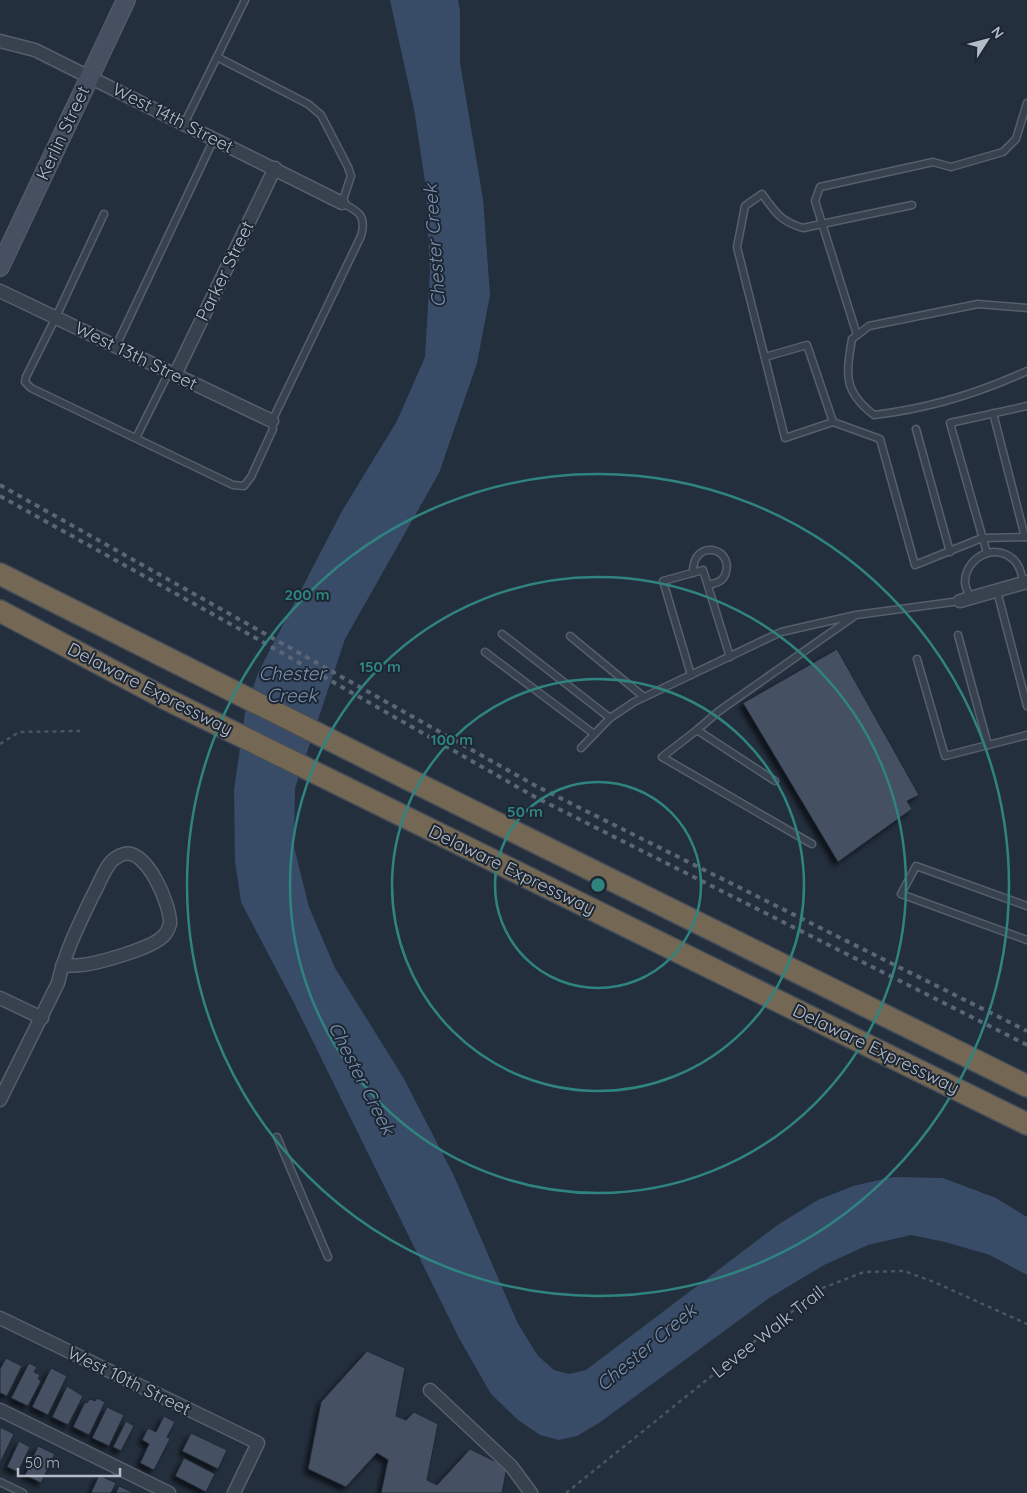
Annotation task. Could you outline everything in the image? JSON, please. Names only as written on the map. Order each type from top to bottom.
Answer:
[{"type":"highway","name":"Delaware Expressway","points":[[0,574],[1027,1086]]},
{"type":"highway","name":"Delaware Expressway","points":[[0,611],[164,698],[1027,1124]]},
{"type":"main road","name":"Kerlin Street","points":[[0,267],[123,2]]},
{"type":"street","name":"West 14th Street","points":[[0,41],[35,50],[90,76],[342,203]]},
{"type":"street","name":"Parker Street","points":[[172,373],[275,168]]},
{"type":"street","name":"West 13th Street","points":[[0,291],[272,421]]},
{"type":"street","points":[[965,599],[1025,582]]},
{"type":"street","points":[[0,1100],[42,1018],[58,983],[62,966],[71,942],[112,861],[124,853],[136,855],[153,872],[168,910],[170,925],[165,936],[155,943],[107,960],[86,965],[62,966]]},
{"type":"street","points":[[0,998],[42,1018]]},
{"type":"street","name":"West 10th Street","points":[[0,1318],[258,1443],[234,1493]]},
{"type":"street","points":[[430,1390],[512,1466],[531,1493]]},
{"type":"street","points":[[0,1410],[169,1493]]},
{"type":"lane","points":[[184,124],[244,0]]},
{"type":"lane","points":[[104,214],[25,382],[27,385],[136,438],[239,486],[248,483],[273,429],[272,421],[361,236],[364,226],[361,215],[356,210],[342,203],[351,176],[321,115],[308,104],[217,57]]},
{"type":"lane","points":[[857,335],[815,201],[820,187],[933,162],[951,167],[1003,152],[1016,139],[1027,103]]},
{"type":"lane","points":[[116,346],[214,139]]},
{"type":"lane","points":[[912,205],[803,228],[788,224],[777,215],[762,194],[745,206],[737,247],[786,438],[833,422],[880,439],[915,565],[982,538],[1026,537],[993,413]]},
{"type":"lane","points":[[1027,308],[978,304],[869,326],[852,339],[847,367],[851,389],[860,404],[874,415],[898,412],[944,400],[1001,383],[1027,371]]},
{"type":"lane","points":[[765,357],[807,345],[833,422]]},
{"type":"lane","points":[[136,438],[172,373]]},
{"type":"lane","points":[[987,553],[950,423],[1027,406]]},
{"type":"lane","points":[[916,429],[950,552]]},
{"type":"lane","points":[[693,572],[693,562],[698,554],[707,550],[717,551],[725,557],[728,567],[725,576],[718,583],[708,584]]},
{"type":"lane","points":[[581,748],[610,718],[644,697],[781,632],[856,615],[965,599],[967,571],[975,559],[987,553],[1000,553],[1012,559],[1021,570],[1025,582]]},
{"type":"lane","points":[[691,675],[663,581],[703,570],[730,656]]},
{"type":"lane","points":[[997,591],[1027,706]]},
{"type":"lane","points":[[812,844],[662,757],[719,711],[856,615]]},
{"type":"lane","points":[[502,634],[610,718]]},
{"type":"lane","points":[[958,635],[988,745]]},
{"type":"lane","points":[[570,636],[644,697]]},
{"type":"lane","points":[[486,652],[594,734]]},
{"type":"lane","points":[[917,658],[945,756],[1027,735]]},
{"type":"lane","points":[[697,730],[775,781]]},
{"type":"lane","points":[[1027,906],[916,866],[901,894],[1027,940]]},
{"type":"lane","points":[[277,1138],[328,1257]]},
{"type":"lane","points":[[0,1482],[23,1493]]},
{"type":"path","points":[[0,744],[19,732],[80,731]]},
{"type":"path","name":"Levee Walk Trail","points":[[566,1493],[820,1289],[864,1272],[904,1271],[934,1282],[1027,1324]]},
{"type":"water","name":"Chester Creek","points":[[390,0],[458,0],[460,11],[460,63],[483,199],[490,295],[477,363],[439,473],[345,639],[295,788],[294,847],[309,907],[335,968],[403,1077],[454,1176],[518,1324],[538,1356],[554,1370],[569,1374],[586,1370],[779,1224],[818,1200],[853,1186],[893,1177],[943,1178],[996,1198],[1027,1217],[1027,1275],[990,1255],[945,1242],[911,1235],[868,1245],[824,1265],[769,1298],[599,1423],[577,1436],[559,1440],[540,1435],[518,1420],[491,1394],[459,1338],[294,1003],[241,902],[235,861],[234,790],[245,713],[258,673],[342,511],[397,421],[425,357],[430,272],[426,188],[414,109]]},
{"type":"building","points":[[837,649],[919,795],[907,801],[912,809],[838,862],[743,703]]},
{"type":"building","points":[[367,1351],[405,1368],[396,1416],[406,1420],[414,1412],[438,1424],[427,1480],[437,1485],[470,1449],[507,1467],[502,1493],[381,1493],[388,1460],[377,1453],[346,1487],[308,1469],[321,1402]]},
{"type":"building","points":[[6,1358],[22,1366],[7,1396],[0,1393],[0,1369]]},
{"type":"building","points":[[29,1363],[37,1367],[34,1372],[40,1375],[38,1379],[41,1381],[28,1406],[11,1398]]},
{"type":"building","points":[[51,1368],[67,1376],[48,1415],[32,1407]]},
{"type":"building","points":[[67,1386],[83,1396],[68,1425],[52,1417]]},
{"type":"building","points":[[97,1398],[105,1402],[89,1435],[73,1427],[85,1402],[87,1403],[90,1399],[95,1401]]},
{"type":"building","points":[[107,1407],[124,1415],[109,1446],[92,1438]]},
{"type":"building","points":[[164,1416],[175,1422],[167,1437],[170,1439],[154,1470],[140,1463],[149,1444],[142,1440],[148,1428],[156,1432]]},
{"type":"building","points":[[126,1421],[134,1426],[121,1451],[113,1447]]},
{"type":"building","points":[[0,1427],[14,1434],[0,1463]]},
{"type":"building","points":[[191,1433],[227,1450],[218,1469],[182,1451]]},
{"type":"building","points":[[19,1441],[30,1447],[18,1472],[7,1467]]},
{"type":"building","points":[[38,1446],[55,1454],[41,1483],[25,1475]]},
{"type":"building","points":[[184,1458],[215,1474],[206,1492],[175,1476]]},
{"type":"building","points":[[99,1475],[116,1483],[111,1493],[91,1493]]},
{"type":"building","points":[[119,1486],[134,1493],[116,1493]]},
{"type":"railway","points":[[0,485],[536,786],[1027,1031]]},
{"type":"railway","points":[[0,496],[261,641],[535,797],[1027,1045]]}]
